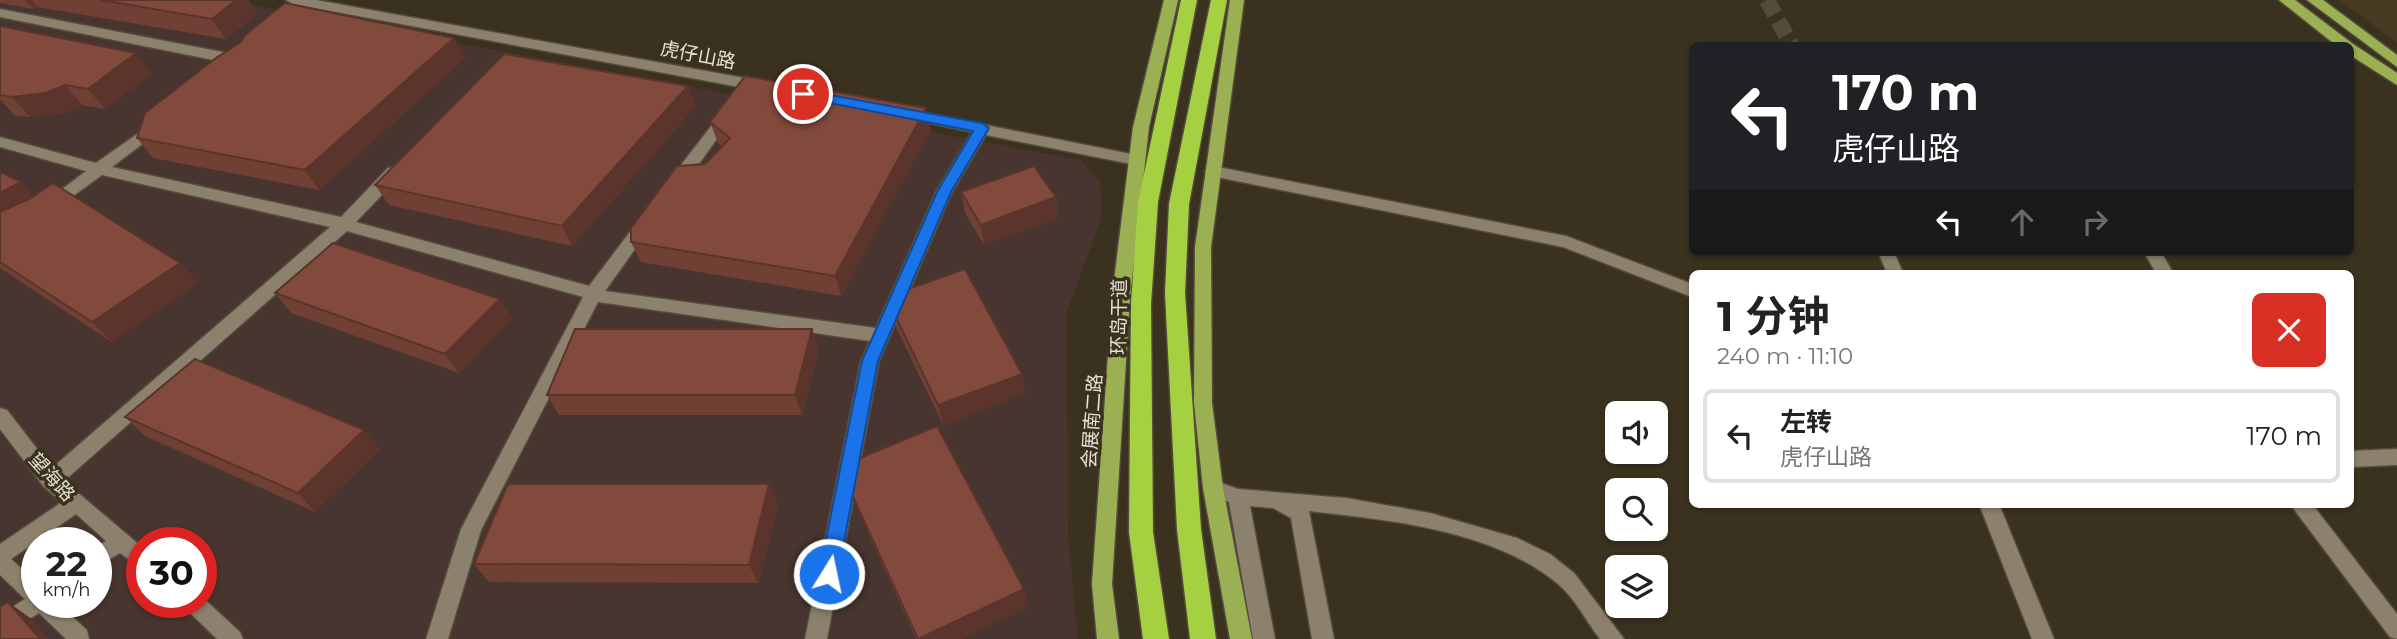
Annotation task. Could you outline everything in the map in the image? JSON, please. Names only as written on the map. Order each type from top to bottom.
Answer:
[{"type":"highway","name":"环岛干道","points":[[1153,633],[1142,532],[1141,304],[1149,202],[1189,0]]},
{"type":"highway","points":[[1203,639],[1189,529],[1175,293],[1179,204],[1219,0]]},
{"type":"highway","points":[[1199,609],[1211,639]]},
{"type":"main road","name":"会展南二路","points":[[1108,639],[1102,584],[1121,297],[1136,160],[1171,0]]},
{"type":"main road","points":[[1237,0],[1203,247],[1203,402],[1213,488],[1241,639]]},
{"type":"main road","points":[[2286,0],[2342,42]]},
{"type":"main road","points":[[2314,0],[2397,62]]},
{"type":"main road","points":[[2354,50],[2397,80]]},
{"type":"street","name":"虎仔山路","points":[[293,0],[777,89]]},
{"type":"street","points":[[289,19],[310,3]]},
{"type":"street","points":[[0,13],[243,56],[217,77]]},
{"type":"street","points":[[504,61],[522,41]]},
{"type":"street","points":[[437,639],[471,529],[593,294],[750,84]]},
{"type":"street","points":[[43,212],[175,111]]},
{"type":"street","points":[[897,112],[1136,160]]},
{"type":"street","points":[[816,639],[870,361],[944,192],[982,128]]},
{"type":"street","points":[[0,142],[101,170],[344,224],[608,298],[883,336]]},
{"type":"street","points":[[51,481],[344,224],[410,156]]},
{"type":"street","points":[[1213,170],[1566,242],[1689,290]]},
{"type":"street","name":"望海路","points":[[0,415],[51,481],[126,547]]},
{"type":"street","points":[[2354,459],[2397,457]]},
{"type":"street","points":[[1213,488],[1238,497],[1339,504],[1462,529],[1521,548],[1567,579],[1613,639]]},
{"type":"street","points":[[1238,497],[1264,639]]},
{"type":"street","points":[[1276,500],[1300,513],[1323,639]]},
{"type":"street","points":[[0,555],[75,504]]},
{"type":"street","points":[[1991,508],[2043,639]]},
{"type":"street","points":[[2303,508],[2397,630]]},
{"type":"street","points":[[112,547],[120,542]]},
{"type":"street","points":[[0,562],[21,582]]},
{"type":"street","points":[[0,627],[21,614]]},
{"type":"street","points":[[58,618],[79,637]]},
{"type":"street","points":[[209,618],[232,639]]},
{"type":"shaded area","points":[[0,0],[229,0],[1080,160],[1100,181],[1102,216],[1067,312],[1068,533],[1078,639],[0,639]]},
{"type":"shaded area","points":[[2339,0],[2397,0],[2397,42]]},
{"type":"building","points":[[101,0],[236,0],[212,19]]},
{"type":"building","points":[[285,3],[454,38],[305,170],[137,138],[145,113],[241,42],[245,35]]},
{"type":"building","points":[[0,26],[136,53],[88,89],[65,85],[46,93],[12,97],[0,95]]},
{"type":"building","points":[[504,54],[688,86],[562,226],[375,185]]},
{"type":"building","points":[[745,76],[926,108],[835,276],[631,242],[631,228],[677,166],[705,164],[730,138],[710,122]]},
{"type":"building","points":[[1034,166],[1056,197],[981,225],[961,192]]},
{"type":"building","points":[[0,172],[21,182],[0,193]]},
{"type":"building","points":[[53,183],[180,263],[92,322],[0,262],[0,212],[31,198]]},
{"type":"building","points":[[333,243],[500,299],[445,354],[275,293]]},
{"type":"building","points":[[965,269],[1022,374],[938,405],[891,307],[897,293]]},
{"type":"building","points":[[575,329],[812,329],[795,395],[547,395]]},
{"type":"building","points":[[195,359],[364,430],[298,493],[125,417]]},
{"type":"building","points":[[937,426],[1024,589],[918,639],[848,486],[853,461]]},
{"type":"building","points":[[508,484],[769,484],[749,565],[474,564]]},
{"type":"building","points":[[8,602],[40,639],[0,639],[0,607]]},
{"type":"tunnel","points":[[1767,0],[1790,42]]},
{"type":"route","points":[[803,94],[982,128],[944,192],[870,361],[858,428],[842,492],[829,574]]}]
